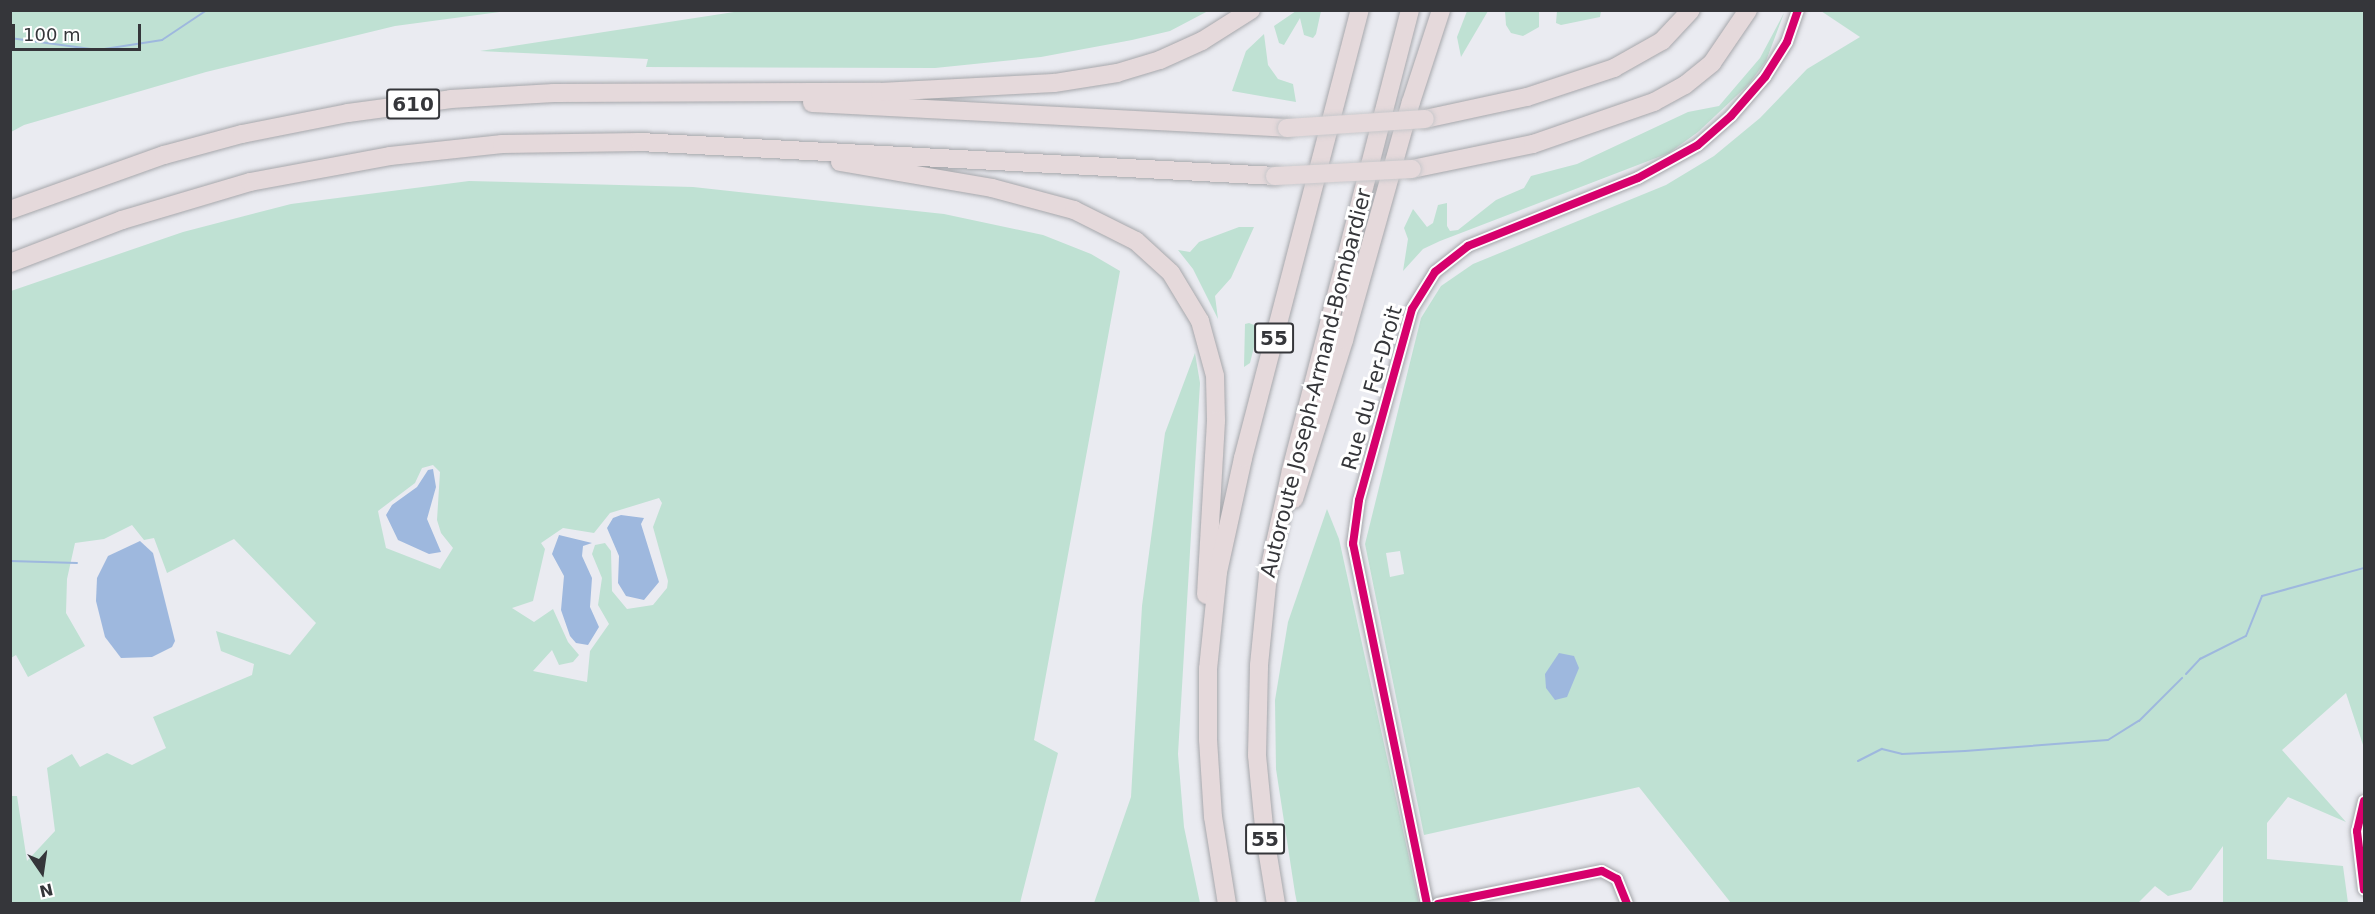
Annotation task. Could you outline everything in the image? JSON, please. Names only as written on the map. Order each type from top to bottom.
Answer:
[{"type":"highway","points":[[637,93],[922,91],[1067,81],[1160,60],[1212,36],[1251,10]]},
{"type":"highway","name":"55","points":[[1227,903],[1210,788],[1208,669],[1216,590],[1230,512],[1360,10]]},
{"type":"highway","name":"Autoroute Joseph-Armand-Bombardier","points":[[1276,903],[1264,829],[1257,755],[1258,674],[1268,575],[1290,470],[1410,10]]},
{"type":"highway","points":[[1268,575],[1318,430],[1412,96],[1442,10]]},
{"type":"highway","points":[[637,93],[1287,128],[1425,119],[1506,103],[1608,70],[1655,46],[1691,10]]},
{"type":"highway","points":[[761,148],[1275,176],[1412,170],[1533,144],[1654,102],[1685,85],[1712,63],[1735,35],[1748,10]]},
{"type":"highway","name":"610","points":[[10,210],[151,159],[320,118],[479,97],[637,93]]},
{"type":"highway","name":"610","points":[[10,263],[94,230],[195,197],[370,159],[544,142],[761,148]]},
{"type":"highway","points":[[761,148],[985,187],[1063,207],[1119,231],[1144,247],[1171,273],[1203,329],[1216,384],[1206,566],[1208,669]]},
{"type":"street","name":"Rue du Fer-Droit","points":[[1427,903],[1353,544],[1359,500],[1412,309],[1435,272],[1468,246],[1638,178],[1698,145],[1731,116],[1765,77],[1787,42],[1798,10]]},
{"type":"street","points":[[2364,801],[2358,831],[2364,890]]},
{"type":"street","points":[[1438,903],[1602,871],[1617,879],[1627,903]]},
{"type":"green space","points":[[11,10],[507,11],[395,26],[206,72],[24,125],[11,132]]},
{"type":"green space","points":[[747,10],[1208,11],[1170,31],[1132,40],[1041,57],[935,68],[646,67],[648,59],[480,51]]},
{"type":"green space","points":[[1296,11],[1321,11],[1316,34],[1313,38],[1304,35],[1300,18],[1284,45],[1279,43],[1274,26]]},
{"type":"green space","points":[[1467,11],[1488,11],[1461,57],[1457,37]]},
{"type":"green space","points":[[1505,11],[1539,11],[1539,27],[1523,36],[1511,33],[1506,25]]},
{"type":"green space","points":[[1557,11],[1601,11],[1600,17],[1561,25],[1556,23]]},
{"type":"green space","points":[[1821,11],[2364,11],[2364,748],[2346,693],[2282,750],[2346,822],[2288,797],[2267,823],[2267,859],[2343,866],[2348,903],[2223,903],[2223,846],[2191,890],[2168,896],[2155,886],[2138,903],[1731,903],[1639,787],[1424,835],[1365,544],[1421,318],[1441,286],[1473,264],[1666,185],[1714,156],[1760,118],[1807,69],[1860,37]],"holes":[[[1400,551],[1404,574],[1390,577],[1386,553]]]},
{"type":"green space","points":[[1784,13],[1766,61],[1749,84],[1698,132],[1669,153],[1440,241],[1423,249],[1403,271],[1408,239],[1404,228],[1413,209],[1427,227],[1433,223],[1438,205],[1447,203],[1447,226],[1450,231],[1458,230],[1496,200],[1524,188],[1531,176],[1577,164],[1688,112],[1719,106],[1760,58]]},
{"type":"green space","points":[[1264,34],[1268,65],[1278,79],[1293,84],[1296,102],[1232,91],[1246,51]]},
{"type":"green space","points":[[469,181],[693,187],[944,214],[1043,235],[1091,254],[1120,271],[1034,740],[1058,753],[1020,903],[11,903],[11,796],[17,796],[27,861],[55,831],[47,768],[72,754],[80,767],[107,753],[132,765],[166,748],[153,717],[252,675],[254,664],[221,651],[216,631],[290,655],[316,623],[234,539],[167,573],[154,538],[144,540],[132,525],[104,539],[75,543],[67,579],[66,613],[85,646],[28,677],[16,655],[11,658],[11,291],[183,232],[291,204]],"holes":[[[433,465],[440,472],[437,520],[441,533],[453,548],[440,569],[386,548],[378,511],[415,483],[422,468]],[[659,498],[662,503],[653,527],[668,581],[667,588],[653,605],[627,609],[612,591],[611,551],[605,543],[595,545],[592,554],[602,578],[598,605],[609,624],[590,651],[587,682],[533,671],[552,650],[559,665],[573,662],[579,655],[568,642],[553,609],[534,622],[512,608],[533,601],[545,549],[541,543],[563,528],[594,533],[610,513]]]},
{"type":"green space","points":[[1239,227],[1254,227],[1231,278],[1215,296],[1218,319],[1193,269],[1178,250],[1190,252],[1199,242]]},
{"type":"green space","points":[[1249,323],[1259,327],[1250,363],[1244,367],[1245,324]]},
{"type":"green space","points":[[1195,353],[1200,383],[1178,754],[1184,827],[1200,903],[1094,903],[1131,797],[1142,606],[1165,433]]},
{"type":"green space","points":[[1327,509],[1339,539],[1419,903],[1297,903],[1276,769],[1275,700],[1288,622]]},
{"type":"water","points":[[433,469],[436,487],[427,519],[441,552],[429,554],[398,540],[386,515],[392,505],[417,487],[428,470]]},
{"type":"water","points":[[621,515],[644,518],[641,524],[659,582],[644,600],[626,596],[618,583],[619,556],[607,528],[613,518]]},
{"type":"water","points":[[559,535],[592,543],[583,546],[582,556],[592,578],[590,607],[599,627],[588,645],[576,643],[570,636],[561,610],[564,576],[552,554]]},
{"type":"water","points":[[140,541],[153,553],[175,641],[172,647],[152,657],[121,658],[105,637],[96,601],[97,578],[108,556]]},
{"type":"water","points":[[1559,653],[1574,656],[1579,668],[1567,697],[1555,700],[1546,688],[1545,674]]},
{"type":"waterway","points":[[10,38],[98,50],[162,40],[207,10]]},
{"type":"waterway","points":[[10,561],[77,563]]},
{"type":"waterway","points":[[2186,674],[2200,659],[2246,636],[2262,596],[2364,568]]},
{"type":"waterway","points":[[1858,761],[1882,749],[1902,754],[2108,740],[2139,721],[2182,678]]},
{"type":"cycle path","points":[[1427,904],[1353,544],[1359,500],[1412,309],[1435,272],[1468,246],[1638,178],[1698,145],[1731,116],[1765,77],[1787,42],[1798,10]]},
{"type":"cycle path","points":[[2364,801],[2357,831],[2364,890]]},
{"type":"cycle path","points":[[1438,904],[1602,871],[1617,879],[1627,904]]}]
